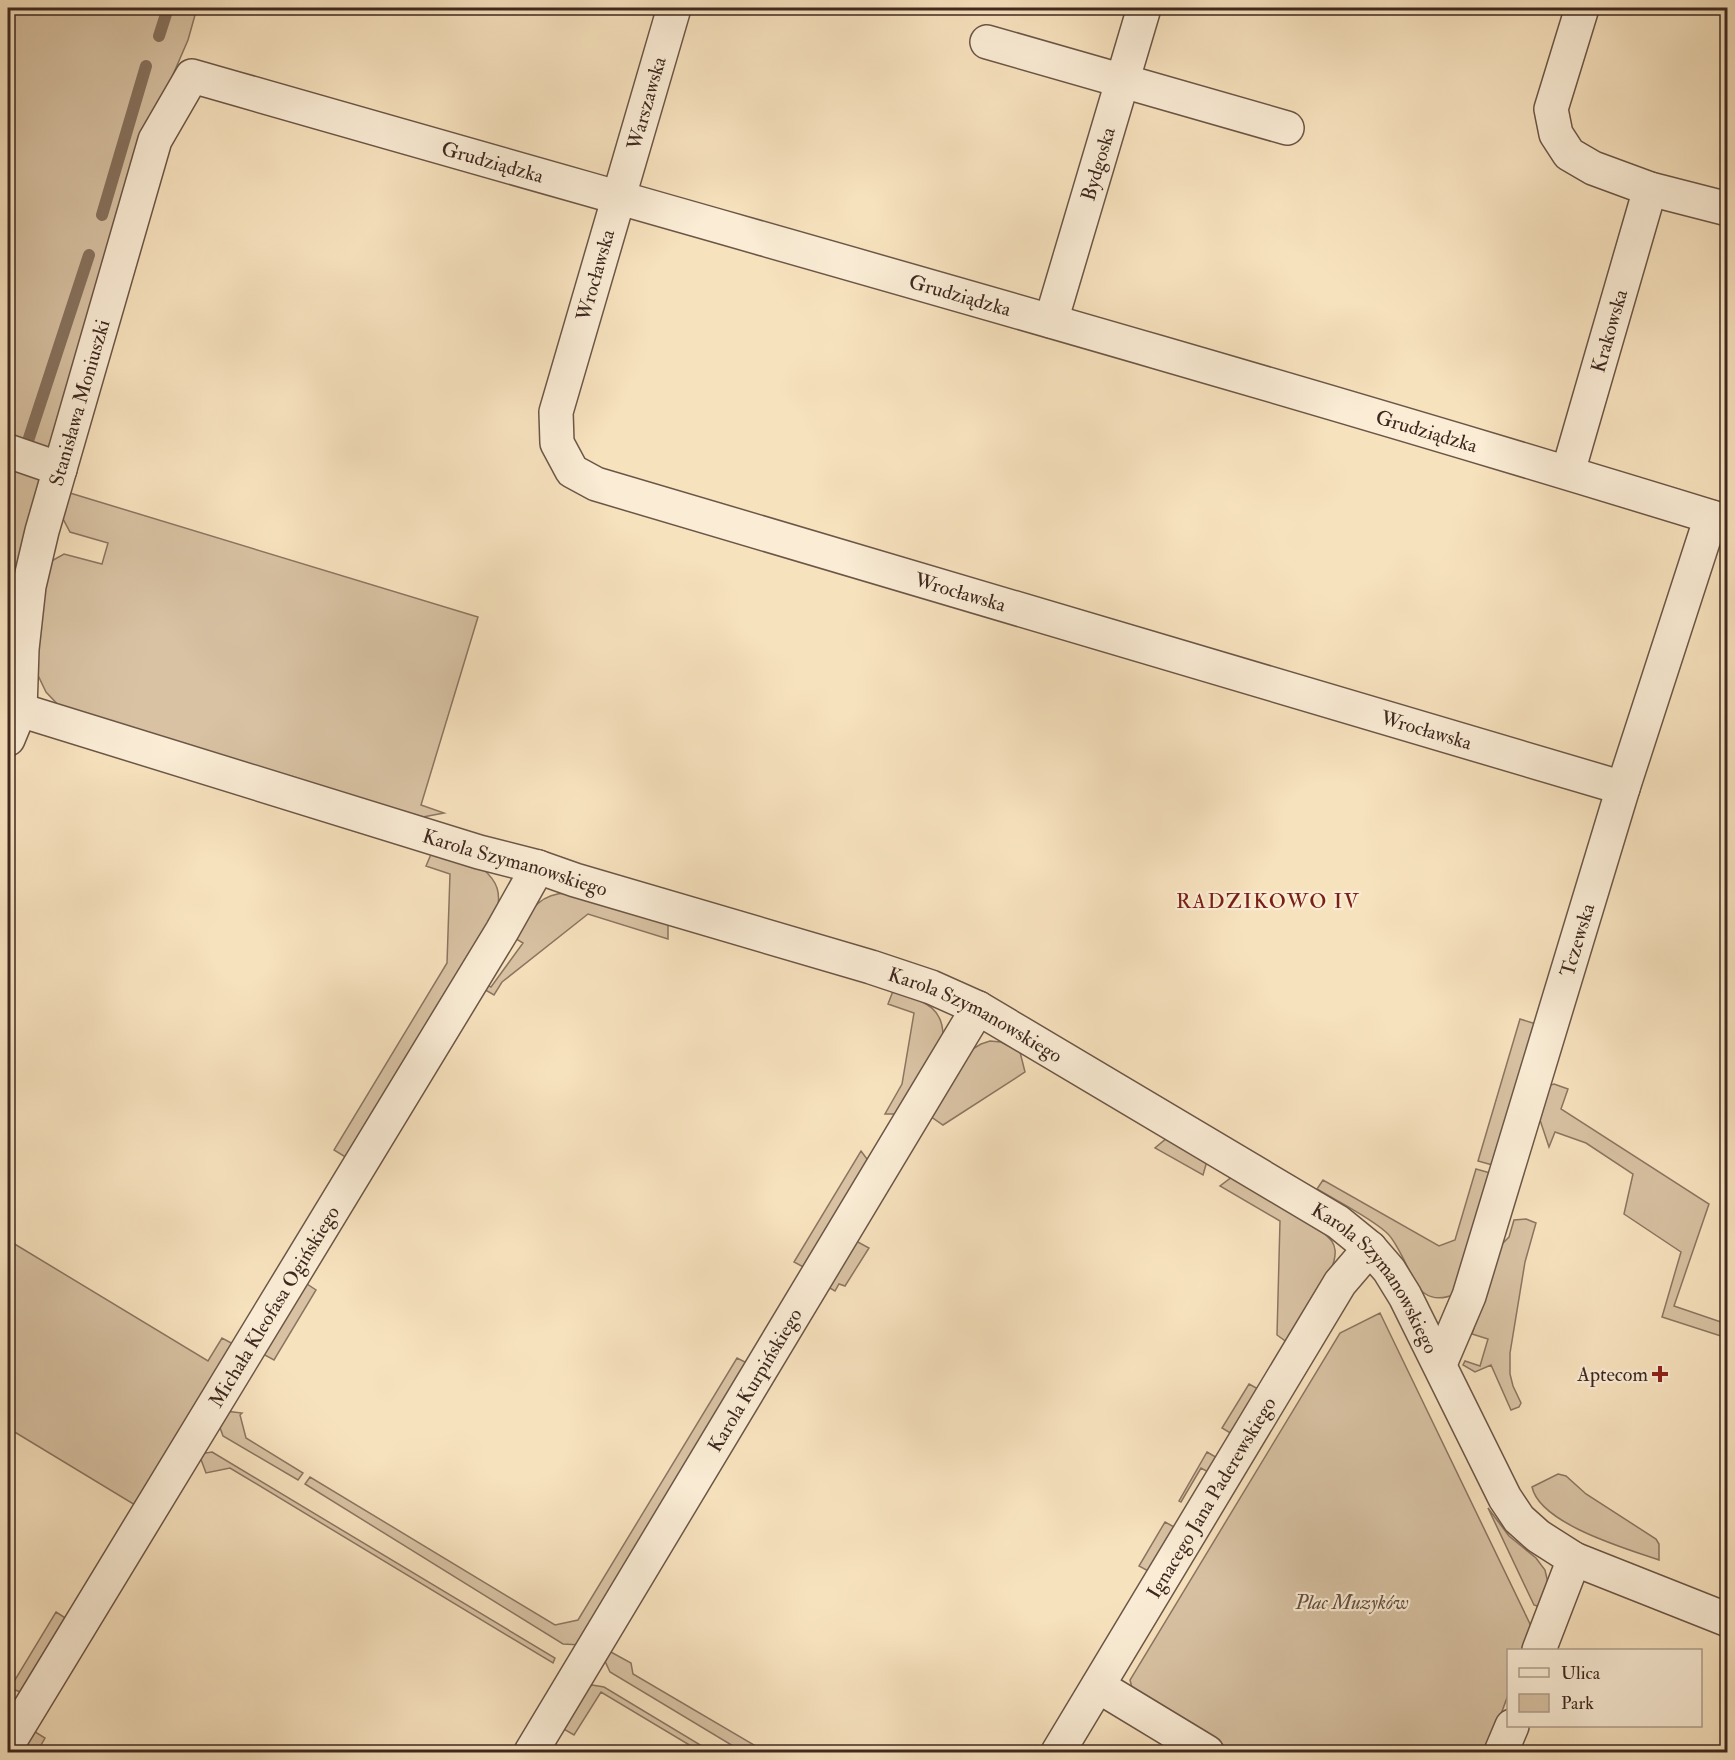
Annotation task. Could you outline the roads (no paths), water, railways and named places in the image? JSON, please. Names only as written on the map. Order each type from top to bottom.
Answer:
[{"type":"street","name":"Warszawska","points":[[618,198],[674,8]]},
{"type":"street","name":"Bydgoska","points":[[1052,321],[1144,8]]},
{"type":"street","points":[[1582,8],[1551,110],[1556,134],[1569,154],[1593,168],[1650,189],[1728,209]]},
{"type":"street","points":[[987,42],[1287,128]]},
{"type":"street","name":"Grudziądzka","points":[[192,76],[1052,321],[1568,472],[1719,519]]},
{"type":"street","name":"Stanisława Moniuszki","points":[[14,724],[29,586],[60,469],[155,140],[192,76]]},
{"type":"street","name":"Krakowska","points":[[1568,472],[1650,189]]},
{"type":"street","name":"Wrocławska","points":[[618,198],[556,412],[557,443],[572,471],[596,484],[1623,788]]},
{"type":"street","points":[[8,452],[60,469]]},
{"type":"street","name":"Tczewska","points":[[1440,1364],[1469,1296],[1623,788],[1719,519]]},
{"type":"street","name":"Karola Szymanowskiego","points":[[14,724],[537,867],[871,967],[931,987],[978,1008],[1338,1222],[1371,1248],[1389,1270],[1405,1296],[1505,1498],[1519,1519],[1538,1536],[1574,1559],[1728,1620]]},
{"type":"street","name":"Michała Kleofasa Ogińskiego","points":[[8,1744],[502,931],[537,867]]},
{"type":"street","name":"Karola Kurpińskiego","points":[[531,1752],[978,1008]]},
{"type":"street","name":"Ignacego Jana Paderewskiego","points":[[1058,1752],[1340,1283],[1371,1248]]},
{"type":"street","points":[[1539,1649],[1574,1559]]},
{"type":"street","points":[[1098,1686],[1206,1752]]},
{"type":"street","points":[[1501,1752],[1511,1727]]},
{"type":"waterway","points":[[159,36],[168,8]]},
{"type":"waterway","points":[[102,215],[146,66]]},
{"type":"waterway","points":[[28,441],[89,255]]},
{"type":"place","name":"Aptecom","points":[[1660,1374]]},
{"type":"district","name":"RADZIKOWO IV","points":[[1268,901]]},
{"type":"park label","name":"Plac Muzyków","points":[[1352,1602]]}]
